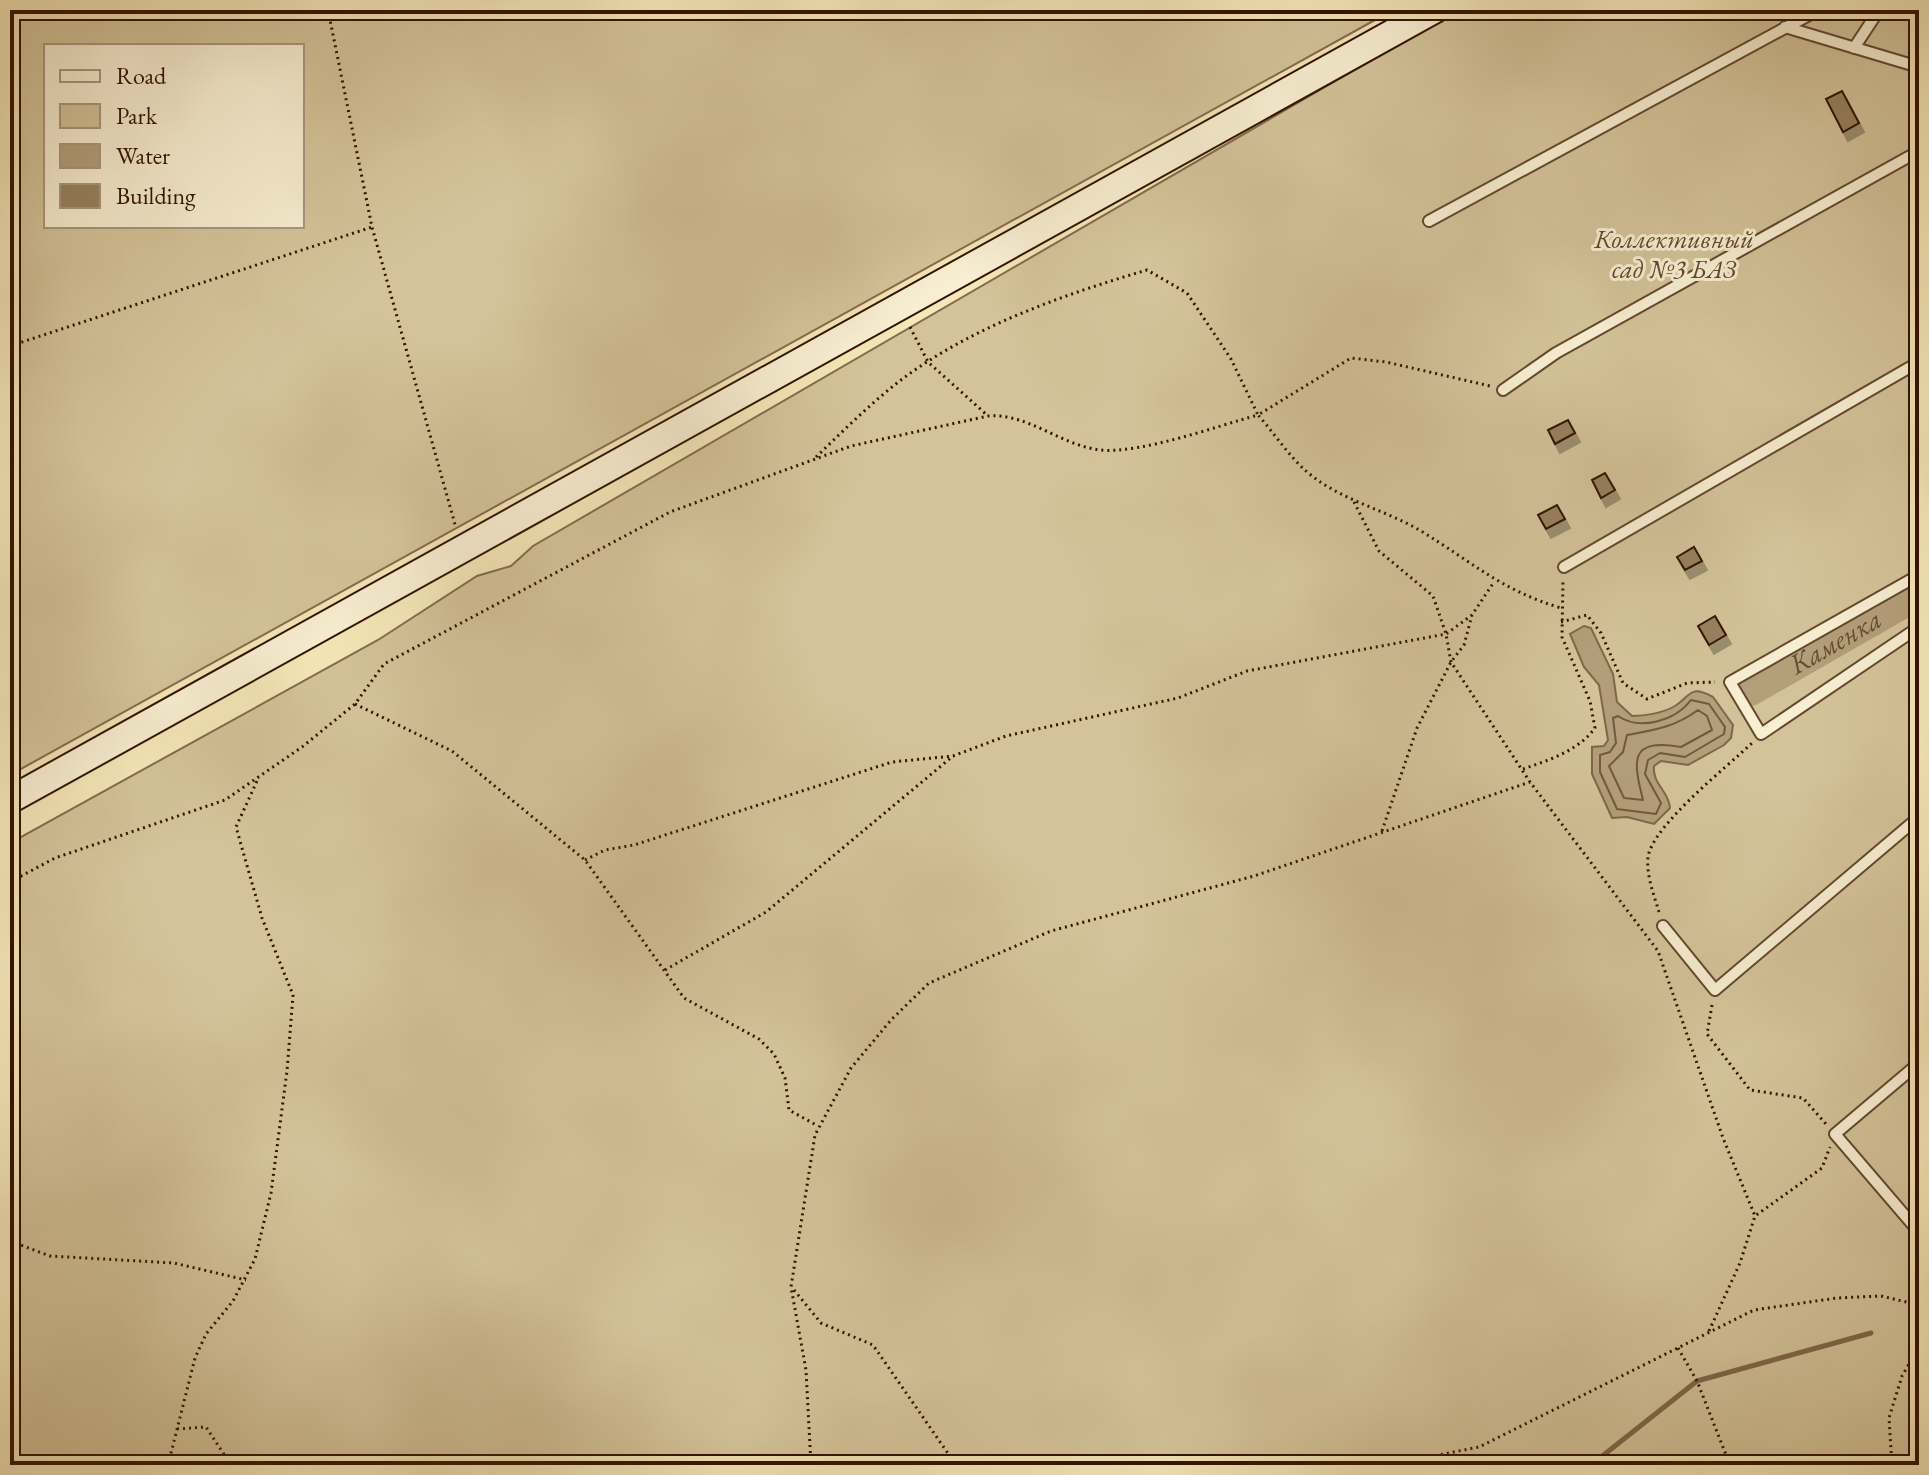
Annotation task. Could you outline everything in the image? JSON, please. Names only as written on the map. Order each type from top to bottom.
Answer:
[{"type":"main road","points":[[10,800],[1434,10]]},
{"type":"lane","points":[[1429,221],[1818,10]]},
{"type":"lane","points":[[1854,48],[1879,10]]},
{"type":"lane","points":[[1785,27],[1919,67]]},
{"type":"lane","points":[[1503,390],[1556,353],[1919,151]]},
{"type":"lane","points":[[1564,567],[1919,362]]},
{"type":"lane","points":[[1919,575],[1730,682],[1761,734],[1919,627]]},
{"type":"lane","points":[[1663,926],[1715,990],[1919,817]]},
{"type":"lane","points":[[1919,1063],[1835,1134],[1919,1232]]},
{"type":"path","points":[[328,10],[372,227],[462,547]]},
{"type":"path","points":[[10,346],[372,227]]},
{"type":"path","points":[[813,460],[860,415],[928,362],[995,327],[1084,288],[1147,270],[1187,293],[1231,359],[1258,415],[1306,471],[1353,500],[1420,530],[1494,582],[1526,598],[1561,608]]},
{"type":"path","points":[[899,305],[928,362],[988,416]]},
{"type":"path","points":[[10,882],[55,858],[225,800],[355,704],[384,664],[670,512],[851,446],[988,416],[1007,415],[1063,440],[1101,450],[1132,448],[1258,415],[1351,358],[1386,362],[1503,390]]},
{"type":"path","points":[[1353,500],[1379,551],[1433,596],[1446,634],[1451,662],[1530,782],[1658,951],[1723,1138],[1755,1216]]},
{"type":"path","points":[[1523,769],[1554,758],[1586,740],[1595,728],[1590,701],[1562,637],[1564,567]]},
{"type":"path","points":[[1382,831],[1417,728],[1451,662],[1464,645],[1472,615],[1494,582]]},
{"type":"path","points":[[585,860],[605,850],[634,845],[892,762],[953,756],[1006,736],[1178,698],[1247,671],[1446,634],[1472,615]]},
{"type":"path","points":[[1561,622],[1587,615],[1601,633],[1623,683],[1647,699],[1687,683],[1730,682]]},
{"type":"path","points":[[355,704],[452,751],[585,860],[684,998],[759,1039],[774,1054],[785,1078],[789,1110],[819,1127]]},
{"type":"path","points":[[1663,926],[1651,885],[1648,855],[1667,821],[1761,734]]},
{"type":"path","points":[[665,970],[766,912],[953,756]]},
{"type":"path","points":[[168,1465],[195,1358],[206,1334],[246,1280],[255,1259],[271,1193],[293,995],[262,918],[236,827],[259,777]]},
{"type":"path","points":[[811,1465],[806,1370],[791,1287],[803,1194],[819,1127],[851,1068],[891,1020],[929,983],[1051,931],[1254,876],[1530,782]]},
{"type":"path","points":[[1709,1331],[1740,1263],[1755,1216],[1822,1168],[1835,1134],[1803,1098],[1750,1090],[1707,1034],[1715,990]]},
{"type":"path","points":[[10,1241],[50,1256],[174,1263],[246,1280]]},
{"type":"path","points":[[791,1287],[821,1323],[873,1345],[956,1465]]},
{"type":"path","points":[[1388,1465],[1479,1447],[1754,1310],[1837,1298],[1881,1296],[1919,1305]]},
{"type":"path","points":[[1678,1347],[1697,1381],[1730,1465]]},
{"type":"path","points":[[1892,1465],[1889,1418],[1902,1376],[1919,1347]]},
{"type":"path","points":[[177,1429],[206,1427],[231,1465]]},
{"type":"green space","points":[[10,10],[1393,10],[10,775]]},
{"type":"green space","name":"Коллективный сад №3 БАЗ","points":[[1458,10],[1919,10],[1919,1465],[10,1465],[10,843],[378,640],[477,576],[511,566],[533,546]]},
{"type":"water","points":[[1584,626],[1591,628],[1613,674],[1617,702],[1632,716],[1665,711],[1695,691],[1713,697],[1733,725],[1731,738],[1724,745],[1688,765],[1661,761],[1654,766],[1656,778],[1670,808],[1654,824],[1627,817],[1612,818],[1592,774],[1592,747],[1604,746],[1608,740],[1599,685],[1584,667],[1570,634]]},
{"type":"building","points":[[1842,91],[1859,123],[1843,132],[1826,99]]},
{"type":"building","points":[[1568,420],[1575,433],[1555,444],[1548,430]]},
{"type":"building","points":[[1605,473],[1615,490],[1601,498],[1592,480]]},
{"type":"building","points":[[1557,505],[1565,519],[1546,529],[1538,515]]},
{"type":"building","points":[[1694,547],[1702,561],[1685,570],[1677,557]]},
{"type":"building","points":[[1715,616],[1726,635],[1709,645],[1698,626]]},
{"type":"waterway","name":"Каменка","points":[[1750,690],[1919,593]]},
{"type":"waterway","points":[[1591,1465],[1697,1381],[1871,1333]]}]
